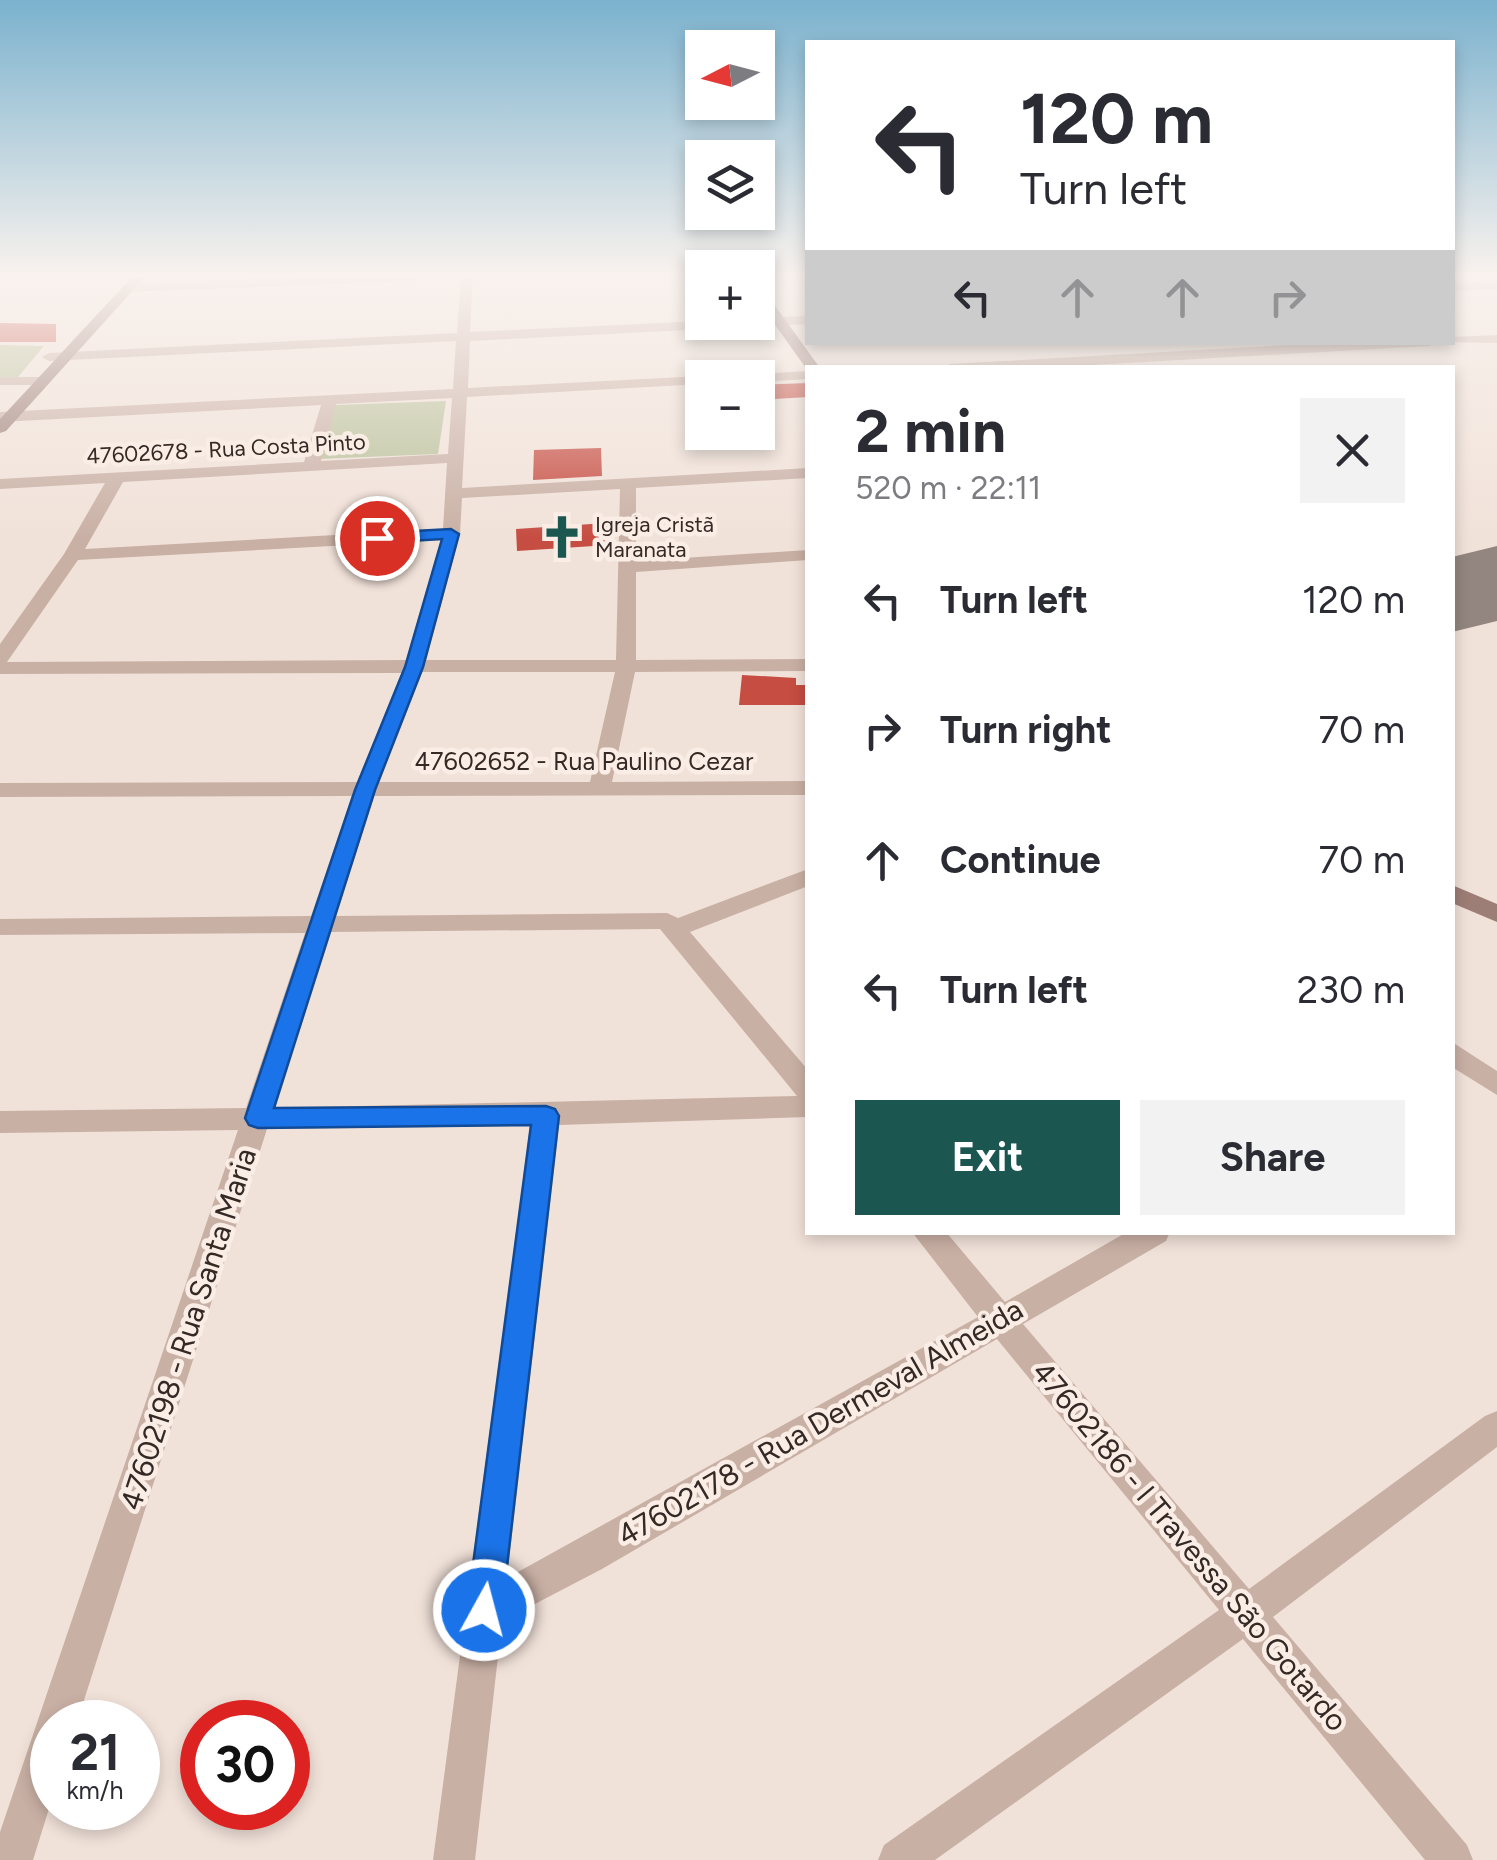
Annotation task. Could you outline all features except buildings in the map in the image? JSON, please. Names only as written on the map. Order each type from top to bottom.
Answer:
[{"type":"main road","points":[[2,418],[45,364]]},
{"type":"main road","points":[[34,381],[57,364]]},
{"type":"main road","points":[[1455,876],[1497,895]]},
{"type":"main road","points":[[1455,894],[1497,914]]},
{"type":"street","name":"47602198 - Rua Santa Maria","points":[[65,1700],[365,790],[414,667],[451,534],[464,364]]},
{"type":"street","points":[[1056,365],[1097,364]]},
{"type":"street","points":[[775,377],[805,375]]},
{"type":"street","points":[[0,380],[34,381]]},
{"type":"street","points":[[2,418],[685,381]]},
{"type":"street","points":[[311,467],[330,400]]},
{"type":"street","name":"47602678 - Rua Costa Pinto","points":[[0,484],[455,458]]},
{"type":"street","points":[[456,493],[805,473]]},
{"type":"street","points":[[0,658],[73,554],[116,478]]},
{"type":"street","points":[[600,788],[626,668],[628,483]]},
{"type":"street","points":[[73,554],[451,534]]},
{"type":"street","points":[[628,566],[805,555]]},
{"type":"street","points":[[0,668],[805,665]]},
{"type":"street","name":"47602652 - Rua Paulino Cezar","points":[[0,790],[805,788]]},
{"type":"street","points":[[674,930],[805,878]]},
{"type":"street","points":[[0,927],[674,930],[805,889]]},
{"type":"street","points":[[0,938],[320,929]]},
{"type":"street","points":[[674,930],[805,1086]]},
{"type":"street","points":[[1455,1058],[1497,1084]]},
{"type":"street","points":[[0,1122],[546,1116],[805,1106]]},
{"type":"street","points":[[454,1860],[546,1116]]},
{"type":"street","name":"47602186 - I Travessa São Gotardo","points":[[930,1235],[1452,1860]]},
{"type":"street","name":"47602178 - Rua Dermeval Almeida","points":[[484,1610],[589,1556],[1150,1235]]},
{"type":"street","points":[[899,1860],[1246,1614],[1497,1427]]},
{"type":"street","points":[[12,1860],[30,1805]]},
{"type":"green space","points":[[0,364],[29,364],[18,377],[0,377]]},
{"type":"green space","points":[[446,401],[438,454],[319,459],[335,405]]},
{"type":"runway","points":[[1455,595],[1497,582]]},
{"type":"place","name":"Igreja Cristã Maranata","points":[[562,537]]},
{"type":"route","points":[[377,538],[451,534],[414,667],[365,790],[258,1118],[546,1116],[484,1610]]}]
